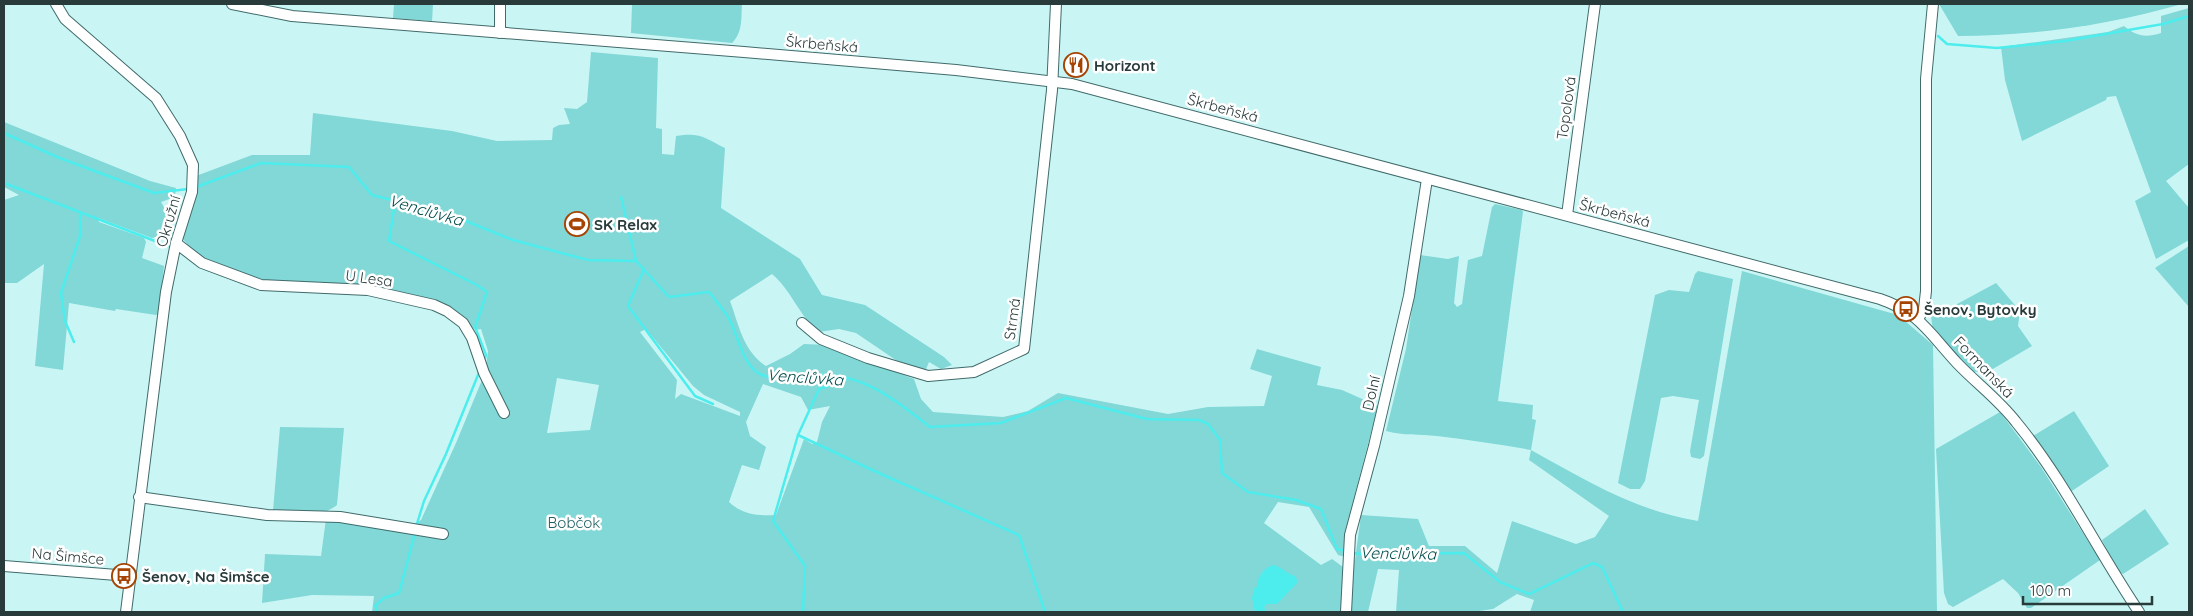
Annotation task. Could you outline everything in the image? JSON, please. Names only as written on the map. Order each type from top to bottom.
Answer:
[{"type":"street","name":"Okružní","points":[[56,4],[65,19],[156,98],[180,136],[193,165],[192,187],[176,243],[166,292],[126,612]]},
{"type":"street","name":"Škrbeňská","points":[[232,4],[292,16],[744,52],[1072,84],[1880,299],[1906,309],[1918,319]]},
{"type":"street","points":[[500,4],[500,33]]},
{"type":"street","points":[[1052,81],[1056,4]]},
{"type":"street","name":"Topolová","points":[[1566,215],[1595,4]]},
{"type":"street","points":[[1918,319],[1924,309],[1926,291],[1926,79],[1933,4]]},
{"type":"street","name":"Strmá","points":[[802,323],[821,339],[868,358],[928,376],[974,372],[1024,348],[1052,81]]},
{"type":"street","name":"Dolní","points":[[1346,612],[1348,558],[1353,522],[1374,446],[1408,296],[1427,179]]},
{"type":"street","name":"U Lesa","points":[[176,243],[202,263],[218,271],[261,285],[368,290],[434,305],[447,311],[463,323],[472,338],[484,373],[504,413]]},
{"type":"street","name":"Formanská","points":[[1918,319],[1957,363],[2015,420],[2139,612]]},
{"type":"street","points":[[139,497],[267,515],[340,518],[443,534]]},
{"type":"street","name":"Na Šimšce","points":[[4,566],[129,576]]},
{"type":"green space","points":[[394,4],[433,4],[432,21],[393,18]]},
{"type":"green space","points":[[632,4],[742,4],[740,30],[732,43],[631,33]]},
{"type":"green space","points":[[1939,4],[2182,4],[2127,18],[2071,28],[2015,34],[1958,36]]},
{"type":"green space","points":[[2189,8],[2189,164],[2166,181],[2189,208],[2189,240],[2156,259],[2135,201],[2151,192],[2116,96],[2107,97],[2106,100],[2022,141],[2005,80],[2001,47],[2108,32],[2124,26],[2141,35],[2155,35],[2161,33],[2161,16]]},
{"type":"green space","points":[[591,52],[658,58],[656,128],[662,129],[662,154],[674,155],[676,136],[684,135],[697,135],[725,148],[721,208],[800,259],[822,295],[865,305],[944,357],[952,365],[941,369],[929,362],[924,374],[909,369],[856,333],[839,329],[819,332],[806,319],[785,288],[772,274],[730,301],[747,345],[758,360],[766,366],[790,354],[804,344],[827,345],[914,379],[921,399],[933,412],[1003,417],[1028,411],[1058,393],[1168,414],[1208,407],[1264,406],[1272,376],[1250,369],[1257,349],[1321,367],[1317,385],[1342,390],[1378,406],[1345,532],[1347,546],[1345,557],[1338,555],[1309,507],[1278,502],[1264,523],[1321,565],[1332,559],[1343,567],[1355,560],[1361,515],[1418,519],[1429,546],[1465,546],[1497,573],[1512,521],[1576,544],[1595,537],[1609,516],[1529,460],[1531,450],[1591,483],[1632,502],[1653,510],[1698,521],[1742,271],[1898,315],[1933,345],[1937,612],[1530,612],[1534,600],[1517,594],[1493,609],[1472,612],[1396,612],[1399,570],[1378,569],[1368,612],[372,612],[374,596],[312,595],[262,603],[265,554],[321,556],[326,519],[403,531],[421,520],[482,380],[500,411],[510,413],[486,366],[488,351],[481,329],[475,330],[459,314],[435,303],[259,280],[214,264],[196,254],[181,237],[196,176],[252,155],[310,155],[313,113],[452,131],[497,141],[552,140],[553,128],[559,125],[570,124],[564,108],[577,109],[587,102]],"holes":[[[646,329],[693,386],[704,395],[740,412],[740,416],[681,394],[675,399],[677,380],[640,332]],[[557,378],[599,385],[590,430],[547,433]],[[763,384],[801,397],[808,410],[830,406],[822,422],[817,442],[812,444],[804,439],[776,515],[751,514],[740,510],[729,502],[742,465],[759,470],[766,447],[750,436],[746,422]]]},
{"type":"green space","points":[[4,122],[150,181],[176,188],[175,197],[161,202],[166,218],[163,235],[152,238],[98,218],[99,222],[144,238],[146,242],[142,258],[164,266],[159,313],[156,315],[116,309],[115,311],[69,303],[63,370],[35,366],[44,264],[17,283],[4,283],[4,200],[19,195],[4,187]]},
{"type":"green space","points":[[1495,204],[1522,210],[1523,212],[1498,401],[1533,405],[1532,419],[1536,420],[1531,450],[1431,435],[1399,434],[1386,431],[1406,349],[1420,255],[1448,259],[1459,256],[1454,303],[1457,307],[1462,304],[1468,260],[1482,256],[1492,207]]},
{"type":"green space","points":[[2189,246],[2189,307],[2155,268]]},
{"type":"green space","points":[[1698,271],[1733,279],[1704,456],[1700,459],[1691,457],[1690,451],[1699,400],[1673,396],[1661,398],[1645,481],[1640,489],[1630,489],[1618,483],[1655,295],[1669,290],[1689,292],[1695,274]]},
{"type":"green space","points":[[1996,283],[2020,311],[2018,326],[2032,346],[1991,370],[1974,372],[1933,331],[1931,316],[1935,316]]},
{"type":"green space","points":[[2074,411],[2109,466],[2069,493],[2033,436]]},
{"type":"green space","points":[[2000,412],[2041,467],[2100,560],[2031,608],[2027,608],[2018,593],[2003,579],[1953,607],[1948,604],[1944,593],[1936,449]]},
{"type":"green space","points":[[280,427],[344,428],[337,505],[323,512],[315,513],[273,511]]},
{"type":"green space","points":[[2145,509],[2169,544],[2123,574],[2118,571],[2102,540]]},
{"type":"shaded area","points":[[1273,565],[1295,576],[1298,582],[1277,604],[1267,604],[1264,607],[1266,612],[1255,612],[1252,598],[1254,588],[1257,587],[1262,573]]},
{"type":"waterway","points":[[1938,36],[1947,44],[1997,48],[2065,41],[2163,24],[2189,16]]},
{"type":"waterway","name":"Venclůvka","points":[[4,133],[57,157],[154,193],[188,189]]},
{"type":"waterway","name":"Venclůvka","points":[[196,187],[261,163],[349,167],[372,195],[451,215],[513,240],[588,260],[636,261],[669,297],[709,292],[728,317],[741,349],[755,371],[776,379],[822,375],[853,379],[867,384],[893,399],[930,427],[1001,423],[1066,398],[1147,419],[1199,420],[1208,424],[1220,440],[1222,473],[1248,492],[1296,500],[1321,509],[1337,549],[1346,551]]},
{"type":"waterway","points":[[4,183],[168,246]]},
{"type":"waterway","points":[[621,197],[636,261]]},
{"type":"waterway","name":"Bobčok","points":[[395,202],[389,241],[475,284]]},
{"type":"waterway","points":[[74,342],[65,321],[61,293],[80,236],[80,214]]},
{"type":"waterway","points":[[644,269],[628,306],[695,396],[713,404]]},
{"type":"waterway","name":"Bobčok","points":[[477,285],[487,292],[475,327],[486,355],[484,361]]},
{"type":"waterway","name":"Bobčok","points":[[416,527],[424,501],[446,454],[480,370]]},
{"type":"waterway","points":[[803,612],[805,566],[773,521],[798,435],[819,389],[845,380]]},
{"type":"waterway","points":[[798,435],[1019,535],[1045,612]]},
{"type":"waterway","name":"Bobčok","points":[[378,612],[375,606],[384,598],[399,593],[415,533]]},
{"type":"waterway","name":"Venclůvka","points":[[1351,552],[1359,554],[1464,553],[1500,582],[1529,594],[1593,563],[1602,567],[1623,612]]},
{"type":"place","name":"Horizont","points":[[1076,65]]},
{"type":"place","name":"SK Relax","points":[[577,224]]},
{"type":"place","name":"Šenov, Bytovky","points":[[1906,309]]},
{"type":"place","name":"Šenov, Na Šimšce","points":[[124,576]]}]
